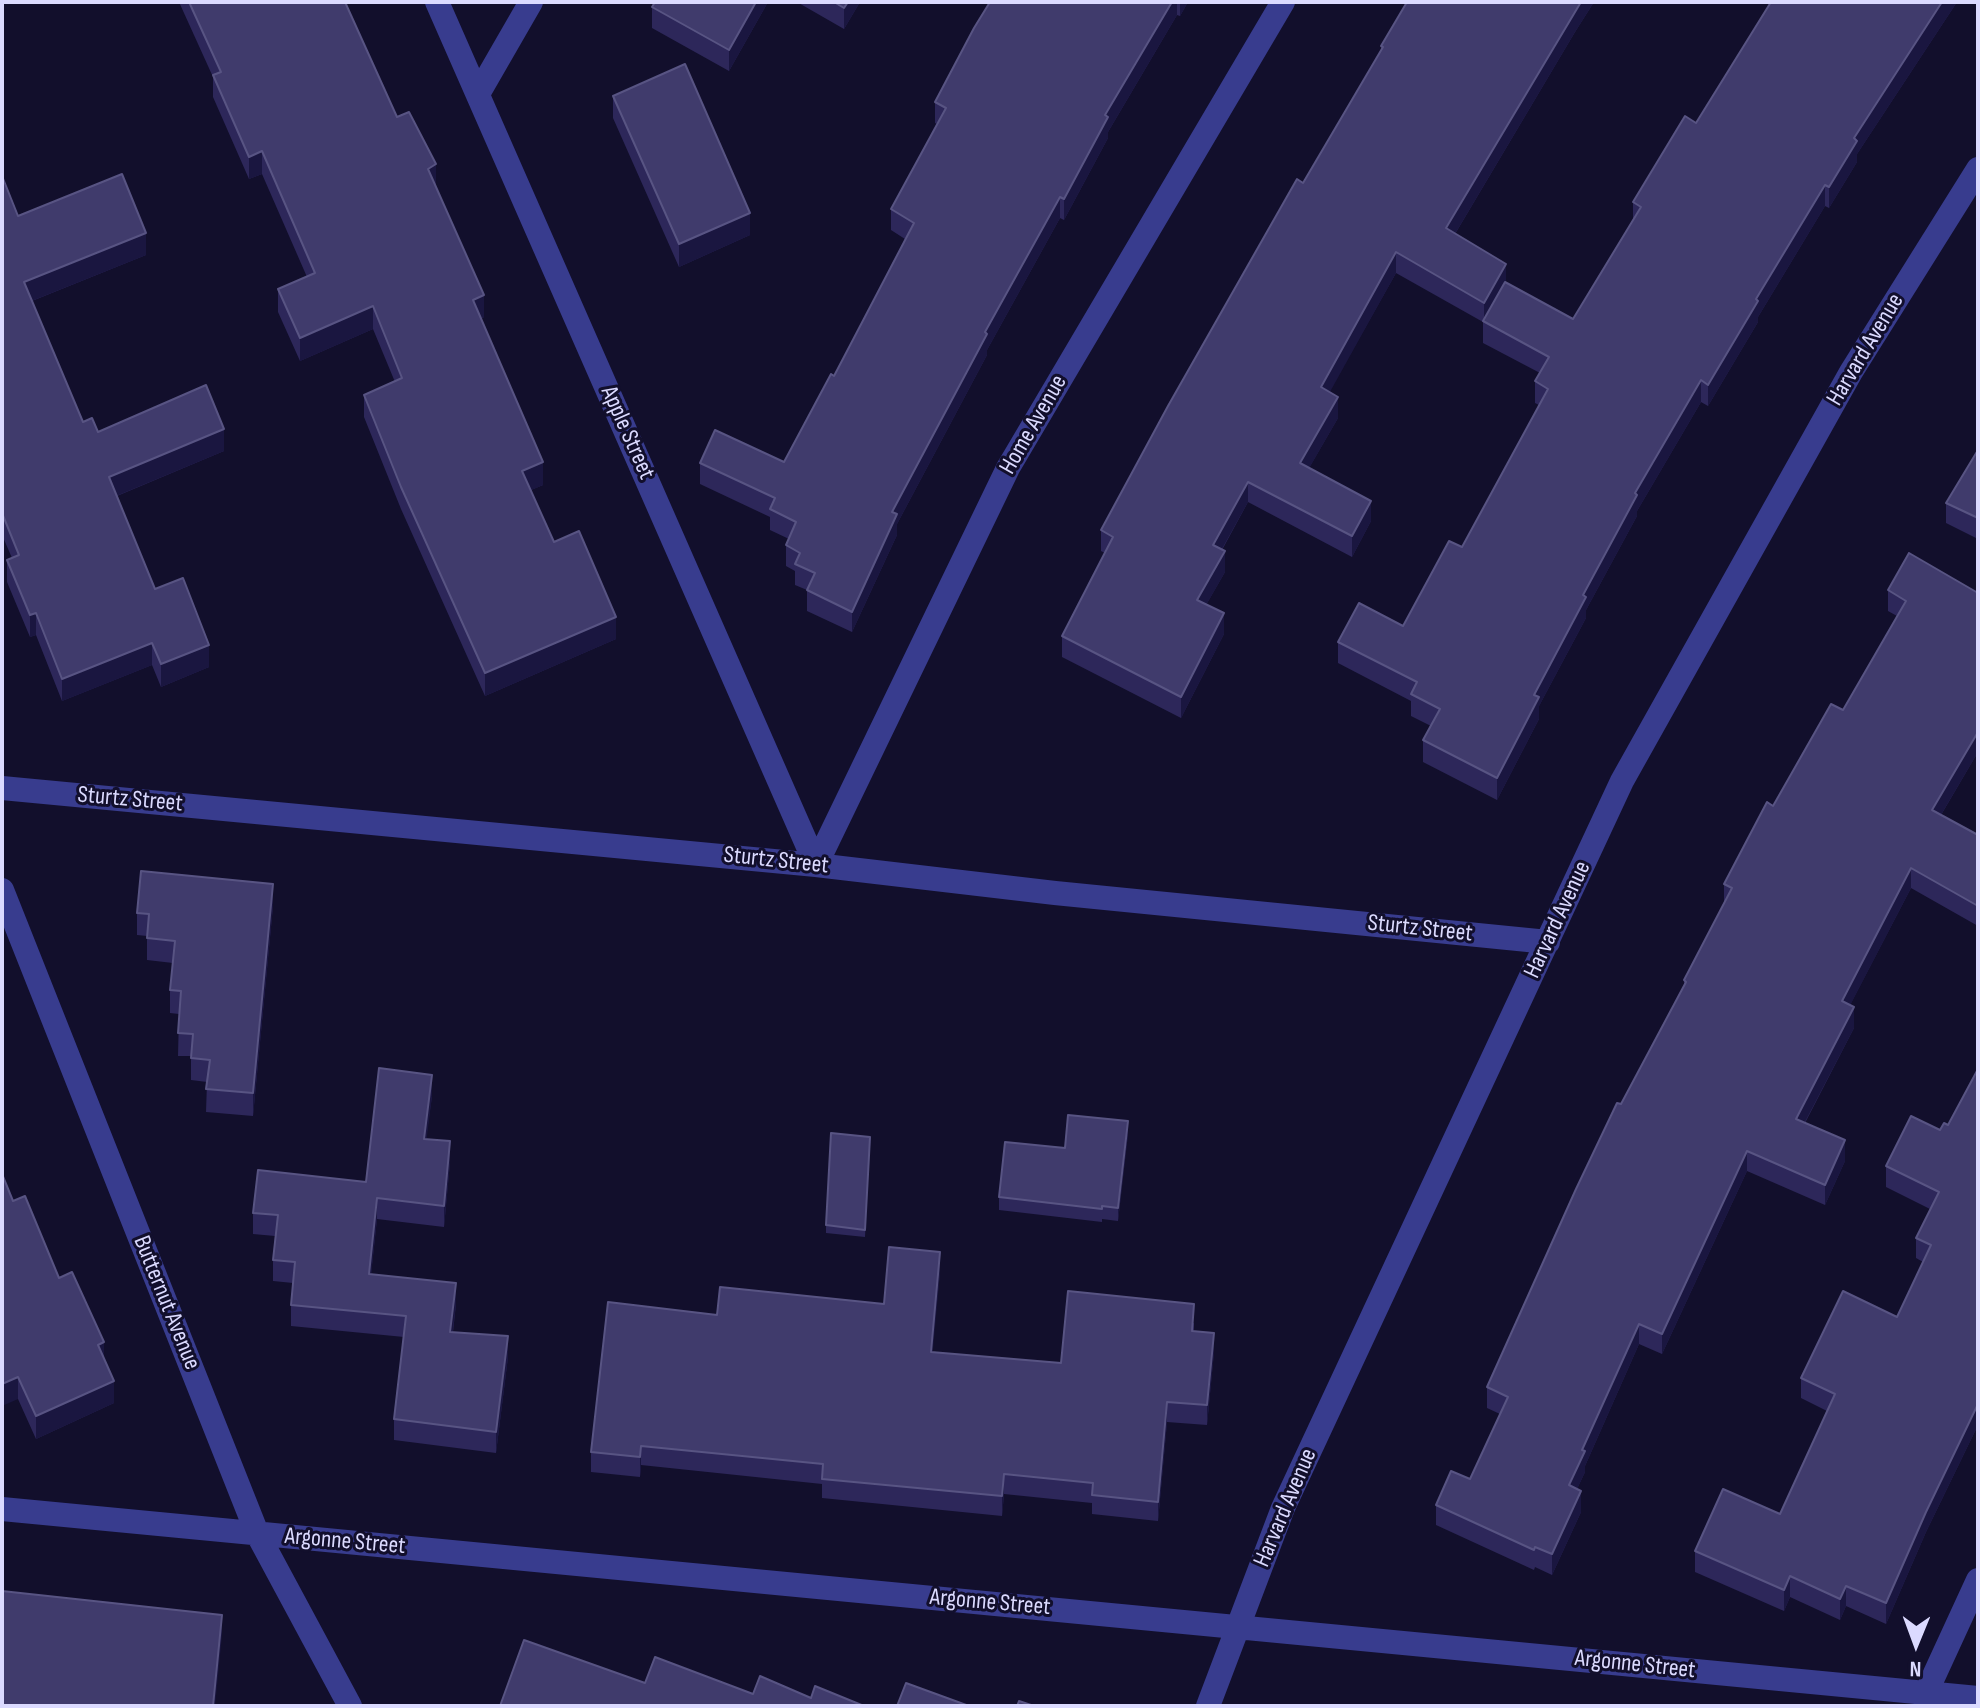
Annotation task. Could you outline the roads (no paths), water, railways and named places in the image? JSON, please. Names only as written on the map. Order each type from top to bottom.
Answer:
[{"type":"street","name":"Apple Street","points":[[437,2],[816,865]]},
{"type":"street","points":[[478,94],[531,2]]},
{"type":"street","name":"Home Avenue","points":[[816,865],[1008,468],[1283,2]]},
{"type":"street","name":"Harvard Avenue","points":[[1208,1706],[1283,1508],[1622,781],[1851,372],[1978,169]]},
{"type":"street","name":"Sturtz Street","points":[[2,788],[816,865],[1055,893],[1548,942]]},
{"type":"street","name":"Butternut Avenue","points":[[2,890],[257,1533],[350,1706]]},
{"type":"street","name":"Argonne Street","points":[[2,1509],[1978,1698]]},
{"type":"street","points":[[1926,1693],[1978,1580]]}]
